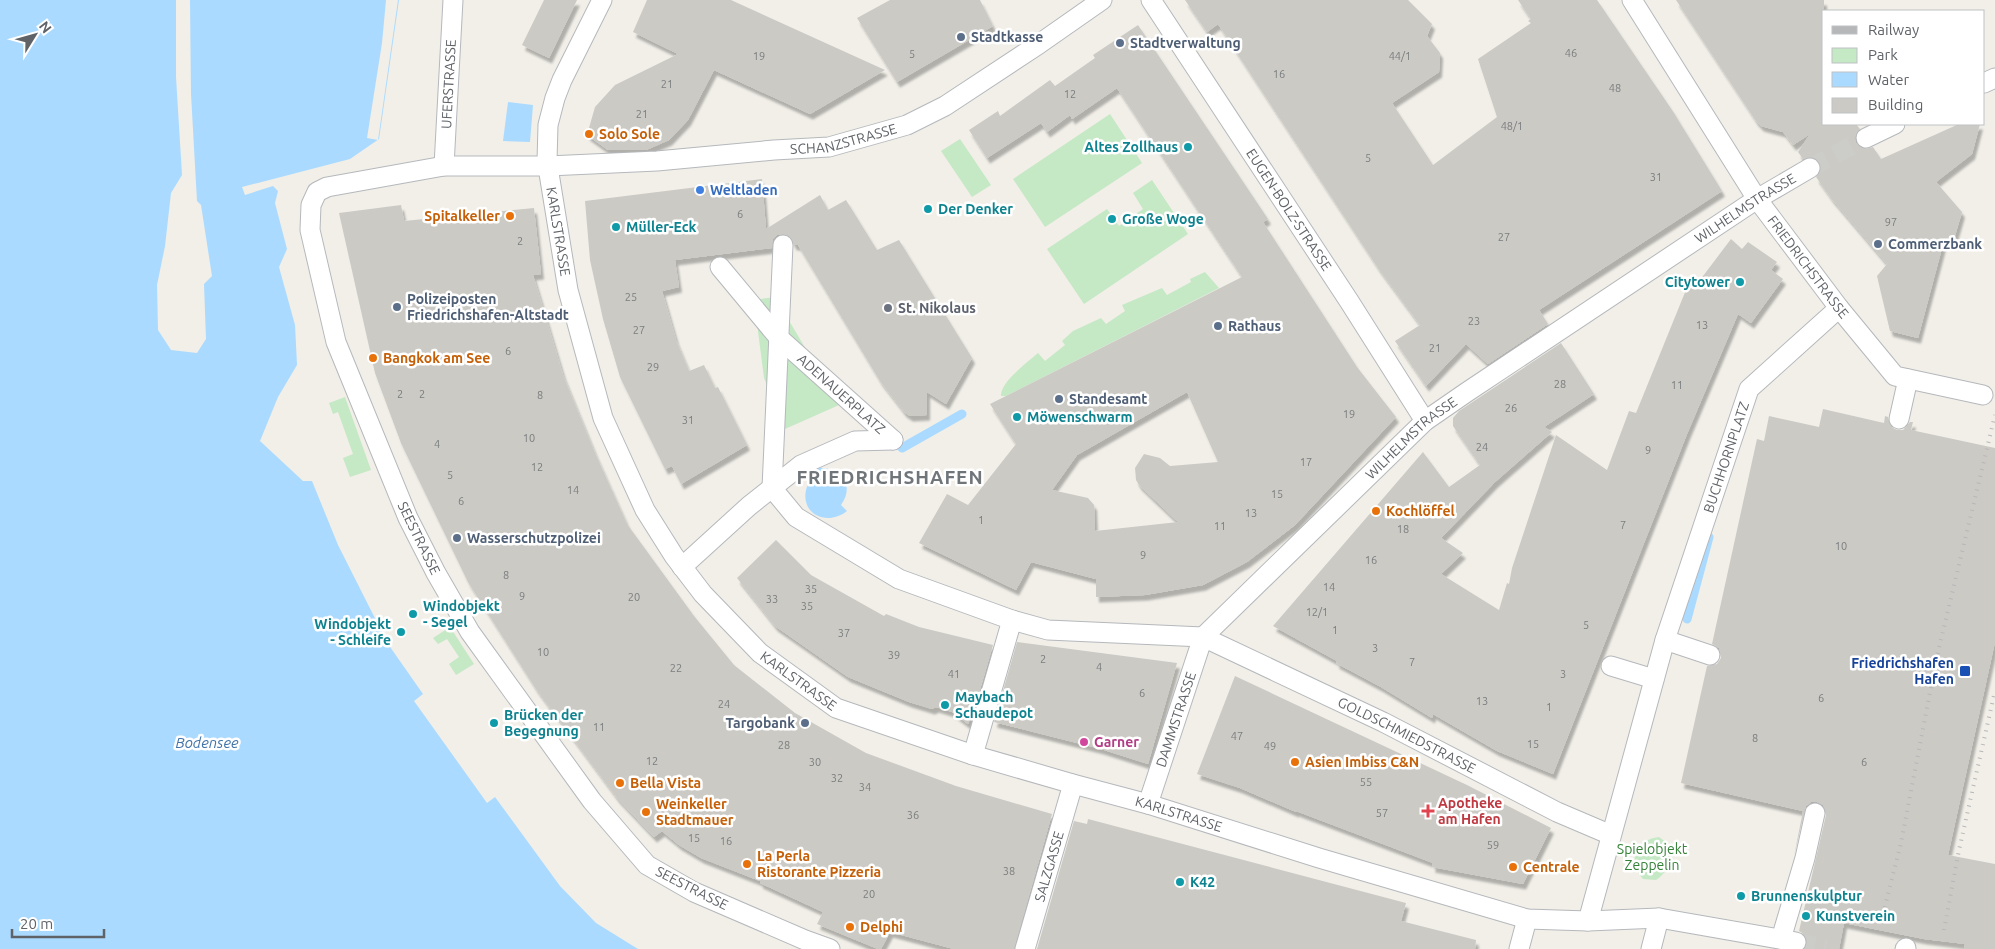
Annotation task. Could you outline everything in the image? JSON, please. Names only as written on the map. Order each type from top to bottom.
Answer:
[{"type":"street","name":"UFERSTRASSE","points":[[444,166],[453,0]]},
{"type":"street","name":"KARLSTRASSE","points":[[602,0],[555,98],[548,125],[548,166],[568,290],[603,418],[645,510],[682,567],[703,594],[760,654],[836,708],[973,754],[1148,804],[1319,858],[1527,919]]},
{"type":"street","name":"SCHANZSTRASSE","points":[[548,166],[656,161],[829,147],[907,125],[944,106],[1102,0]]},
{"type":"street","name":"EUGEN-BOLZ-STRASSE","points":[[1151,0],[1426,421]]},
{"type":"street","name":"FRIEDRICHSTRASSE","points":[[1632,0],[1758,199],[1838,308],[1895,376],[1983,395]]},
{"type":"street","points":[[1866,138],[1893,125]]},
{"type":"street","name":"SEESTRASSE","points":[[548,166],[444,166],[327,187],[317,192],[311,205],[310,230],[336,342],[412,526],[436,574],[470,632],[592,801],[647,865],[694,892],[830,949]]},
{"type":"street","name":"WILHELMSTRASSE","points":[[1204,637],[1426,421],[1758,199],[1810,168]]},
{"type":"street","name":"ADENAUERPLATZ","points":[[772,488],[783,245]]},
{"type":"street","name":"ADENAUERPLATZ","points":[[682,567],[749,506],[801,465],[855,441],[893,440],[779,338],[720,267]]},
{"type":"street","name":"BUCHHORNPLATZ","points":[[1588,921],[1665,640],[1749,389],[1838,308]]},
{"type":"street","points":[[1899,419],[1908,379]]},
{"type":"street","points":[[772,488],[796,517],[899,579],[1012,620],[1048,630],[1204,637]]},
{"type":"street","points":[[973,754],[1012,620]]},
{"type":"street","name":"DAMMSTRASSE","points":[[1148,804],[1204,637]]},
{"type":"street","name":"GOLDSCHMIEDSTRASSE","points":[[1204,637],[1383,722],[1557,812],[1612,835]]},
{"type":"street","points":[[1665,640],[1710,655]]},
{"type":"street","points":[[1612,666],[1654,679]]},
{"type":"street","name":"SALZGASSE","points":[[1025,949],[1073,784]]},
{"type":"street","points":[[1519,949],[1527,919],[1588,921],[1659,918],[1788,940],[1815,813]]},
{"type":"street","points":[[1651,949],[1659,918]]},
{"type":"green space","points":[[1110,114],[1142,163],[1045,227],[1013,179]]},
{"type":"green space","points":[[960,139],[991,185],[972,197],[941,151]]},
{"type":"green space","points":[[1152,180],[1188,234],[1084,304],[1047,249],[1107,209],[1119,226],[1143,209],[1133,193]]},
{"type":"green space","points":[[1205,272],[1219,288],[1006,396],[1001,396],[1005,385],[1022,367],[1038,353],[1045,361],[1065,345],[1062,341],[1073,331],[1101,318],[1106,324],[1125,311],[1122,305],[1162,288],[1167,295],[1191,282],[1190,279]]},
{"type":"green space","points":[[775,297],[839,405],[785,429],[764,378],[754,300]]},
{"type":"green space","points":[[345,397],[371,470],[350,477],[343,458],[353,454],[338,412],[333,414],[329,403]]},
{"type":"green space","points":[[450,627],[474,664],[456,675],[449,664],[459,657],[447,639],[438,644],[433,638]]},
{"type":"green space","name":"Spielobjekt Zeppelin","points":[[1659,837],[1668,847],[1670,853],[1669,865],[1666,871],[1656,880],[1643,879],[1635,865],[1636,852],[1644,842]]},
{"type":"water","name":"Bodensee","points":[[0,0],[176,0],[176,77],[182,175],[171,193],[165,246],[157,285],[158,330],[171,350],[197,353],[206,339],[204,284],[212,276],[201,205],[197,201],[191,94],[190,0],[399,0],[379,139],[350,159],[242,187],[245,195],[273,186],[278,191],[275,203],[287,249],[279,267],[295,325],[297,365],[278,397],[260,441],[303,481],[312,481],[338,545],[388,644],[423,694],[414,701],[487,803],[495,797],[560,886],[596,923],[638,949],[0,949]]},
{"type":"water","points":[[508,102],[533,105],[530,142],[503,141]]},
{"type":"water","points":[[814,468],[830,470],[842,477],[847,489],[841,505],[847,511],[829,518],[814,514],[809,508],[806,501],[806,492],[809,482],[802,476]]},
{"type":"pier","points":[[386,0],[398,0],[378,140],[367,138],[382,43]]},
{"type":"building","points":[[544,0],[577,0],[549,58],[522,45]]},
{"type":"building","points":[[647,0],[731,0],[885,70],[810,114],[714,70],[688,120],[669,140],[646,150],[608,150],[587,135],[595,107],[615,85],[678,54],[633,32]]},
{"type":"building","points":[[890,0],[980,0],[993,26],[897,82],[857,18]]},
{"type":"building","points":[[1185,0],[1408,0],[1432,24],[1427,36],[1440,53],[1439,72],[1392,103],[1433,165],[1497,117],[1478,59],[1531,23],[1528,21],[1531,19],[1518,0],[1597,0],[1672,110],[1722,191],[1539,310],[1548,324],[1488,364],[1466,344],[1426,386],[1395,341],[1420,325],[1378,268],[1218,24],[1207,32]]},
{"type":"building","points":[[1676,0],[1824,0],[1824,10],[1822,10],[1822,125],[1857,125],[1860,129],[1855,137],[1856,143],[1865,149],[1873,147],[1881,159],[1957,125],[1980,125],[1972,154],[1936,182],[1962,212],[1952,246],[1945,237],[1918,338],[1890,331],[1877,276],[1887,264],[1831,198],[1816,177],[1821,168],[1819,162],[1810,157],[1803,159],[1798,152],[1810,134],[1793,145],[1783,132],[1761,126]]},
{"type":"building","points":[[1138,25],[1268,219],[1263,222],[1357,367],[1396,417],[1295,525],[1247,562],[1203,585],[1145,595],[1096,597],[1096,579],[1031,562],[1016,590],[919,543],[947,494],[968,505],[1016,444],[990,404],[1242,277],[1117,88],[1072,119],[1070,115],[1047,132],[1041,123],[987,158],[969,130],[998,111],[1000,116],[1050,80],[1055,86],[1095,58],[1093,55]],"holes":[[[1187,392],[1218,462],[1170,466],[1160,458],[1144,454],[1135,468],[1136,480],[1178,522],[1095,531],[1094,505],[1088,498],[1052,490],[1077,455]]]},
{"type":"building","points":[[762,179],[766,229],[820,195],[828,210],[846,200],[877,250],[899,240],[972,358],[946,404],[927,392],[927,415],[910,416],[904,412],[880,381],[798,245],[794,245],[789,236],[777,235],[773,239],[772,248],[675,260],[679,287],[662,291],[676,340],[689,371],[704,365],[715,388],[718,387],[747,445],[681,484],[672,466],[665,469],[620,377],[603,319],[590,260],[585,201]]},
{"type":"building","points":[[401,205],[404,221],[534,208],[541,274],[533,275],[563,375],[595,453],[627,524],[694,616],[734,665],[795,713],[866,753],[956,786],[1052,814],[1014,949],[954,949],[890,932],[881,949],[878,949],[817,924],[823,912],[760,883],[760,881],[701,858],[679,845],[662,831],[654,837],[617,798],[536,689],[468,582],[401,443],[375,373],[339,213]]},
{"type":"building","points":[[1731,239],[1742,249],[1748,242],[1777,262],[1771,270],[1783,279],[1751,323],[1738,314],[1687,434],[1553,774],[1497,751],[1433,714],[1432,718],[1381,687],[1336,663],[1337,661],[1273,626],[1423,452],[1449,487],[1480,465],[1453,426],[1453,418],[1459,411],[1561,343],[1594,394],[1544,427],[1552,432],[1495,482],[1441,538],[1463,553],[1441,574],[1499,610],[1556,435],[1607,470],[1629,411],[1636,413],[1690,280],[1697,284]]},
{"type":"building","points":[[1823,409],[1884,423],[1885,416],[1888,417],[1891,427],[1897,430],[1903,430],[1910,422],[1913,422],[1911,430],[1995,448],[1995,642],[1948,855],[1995,864],[1995,949],[1964,949],[1965,944],[1924,939],[1844,923],[1839,949],[1805,949],[1807,939],[1799,931],[1826,815],[1823,805],[1811,802],[1806,806],[1794,856],[1803,811],[1681,783],[1707,666],[1717,664],[1721,658],[1719,648],[1712,644],[1757,439],[1764,441],[1769,416],[1819,427]]},
{"type":"building","points":[[776,540],[811,575],[884,616],[886,614],[919,627],[993,645],[972,717],[968,724],[952,712],[936,707],[932,709],[909,702],[848,677],[775,626],[737,578]]},
{"type":"building","points":[[1017,642],[1177,663],[1148,764],[1101,749],[994,722]]},
{"type":"building","points":[[1235,676],[1467,785],[1551,828],[1523,884],[1432,867],[1433,863],[1296,812],[1240,788],[1197,774]]},
{"type":"building","name":"K42","points":[[1088,819],[1406,903],[1401,921],[1476,940],[1475,949],[1037,949],[1074,821],[1087,824]]},
{"type":"waterway","points":[[902,448],[962,414]]},
{"type":"waterway","points":[[1687,619],[1709,537]]},
{"type":"tunnel","points":[[1810,168],[1866,138]]},
{"type":"tunnel","points":[[1796,942],[1826,949]]},
{"type":"railway","points":[[1883,914],[1901,843],[1937,656],[1995,415]]},
{"type":"railway","points":[[1944,930],[1959,850],[1995,691]]},
{"type":"place","name":"Stadtkasse","points":[[961,37]]},
{"type":"place","name":"Stadtverwaltung","points":[[1120,43]]},
{"type":"place","name":"Solo Sole","points":[[589,134]]},
{"type":"place","name":"Altes Zollhaus","points":[[1188,147]]},
{"type":"place","name":"Weltladen","points":[[700,190]]},
{"type":"place","name":"Der Denker","points":[[928,209]]},
{"type":"place","name":"Spitalkeller","points":[[510,216]]},
{"type":"place","name":"Große Woge","points":[[1112,219]]},
{"type":"place","name":"Müller-Eck","points":[[616,227]]},
{"type":"place","name":"Commerzbank","points":[[1878,244]]},
{"type":"place","name":"Citytower","points":[[1740,282]]},
{"type":"place","name":"Polizeiposten Friedrichshafen-Altstadt","points":[[397,307]]},
{"type":"place","name":"St. Nikolaus","points":[[888,308]]},
{"type":"place","name":"Rathaus","points":[[1218,326]]},
{"type":"place","name":"Bangkok am See","points":[[373,358]]},
{"type":"place","name":"Standesamt","points":[[1059,399]]},
{"type":"place","name":"Möwenschwarm","points":[[1017,417]]},
{"type":"place","name":"Kochlöffel","points":[[1376,511]]},
{"type":"place","name":"Wasserschutzpolizei","points":[[457,538]]},
{"type":"place","name":"Windobjekt - Segel","points":[[413,614]]},
{"type":"place","name":"Windobjekt - Schleife","points":[[401,632]]},
{"type":"place","name":"Friedrichshafen Hafen","points":[[1965,671]]},
{"type":"place","name":"Maybach Schaudepot","points":[[945,705]]},
{"type":"place","name":"Brücken der Begegnung","points":[[494,723]]},
{"type":"place","name":"Targobank","points":[[805,723]]},
{"type":"place","name":"Garner","points":[[1084,742]]},
{"type":"place","name":"Asien Imbiss C&N","points":[[1295,762]]},
{"type":"place","name":"Bella Vista","points":[[620,783]]},
{"type":"place","name":"Apotheke am Hafen","points":[[1428,811]]},
{"type":"place","name":"Weinkeller Stadtmauer","points":[[646,812]]},
{"type":"place","name":"La Perla Ristorante Pizzeria","points":[[747,864]]},
{"type":"place","name":"Centrale","points":[[1513,867]]},
{"type":"place","name":"K42","points":[[1180,882]]},
{"type":"place","name":"Brunnenskulptur","points":[[1741,896]]},
{"type":"place","name":"Kunstverein","points":[[1806,916]]},
{"type":"place","name":"Delphi","points":[[850,927]]},
{"type":"district","name":"FRIEDRICHSHAFEN","points":[[890,477]]}]
